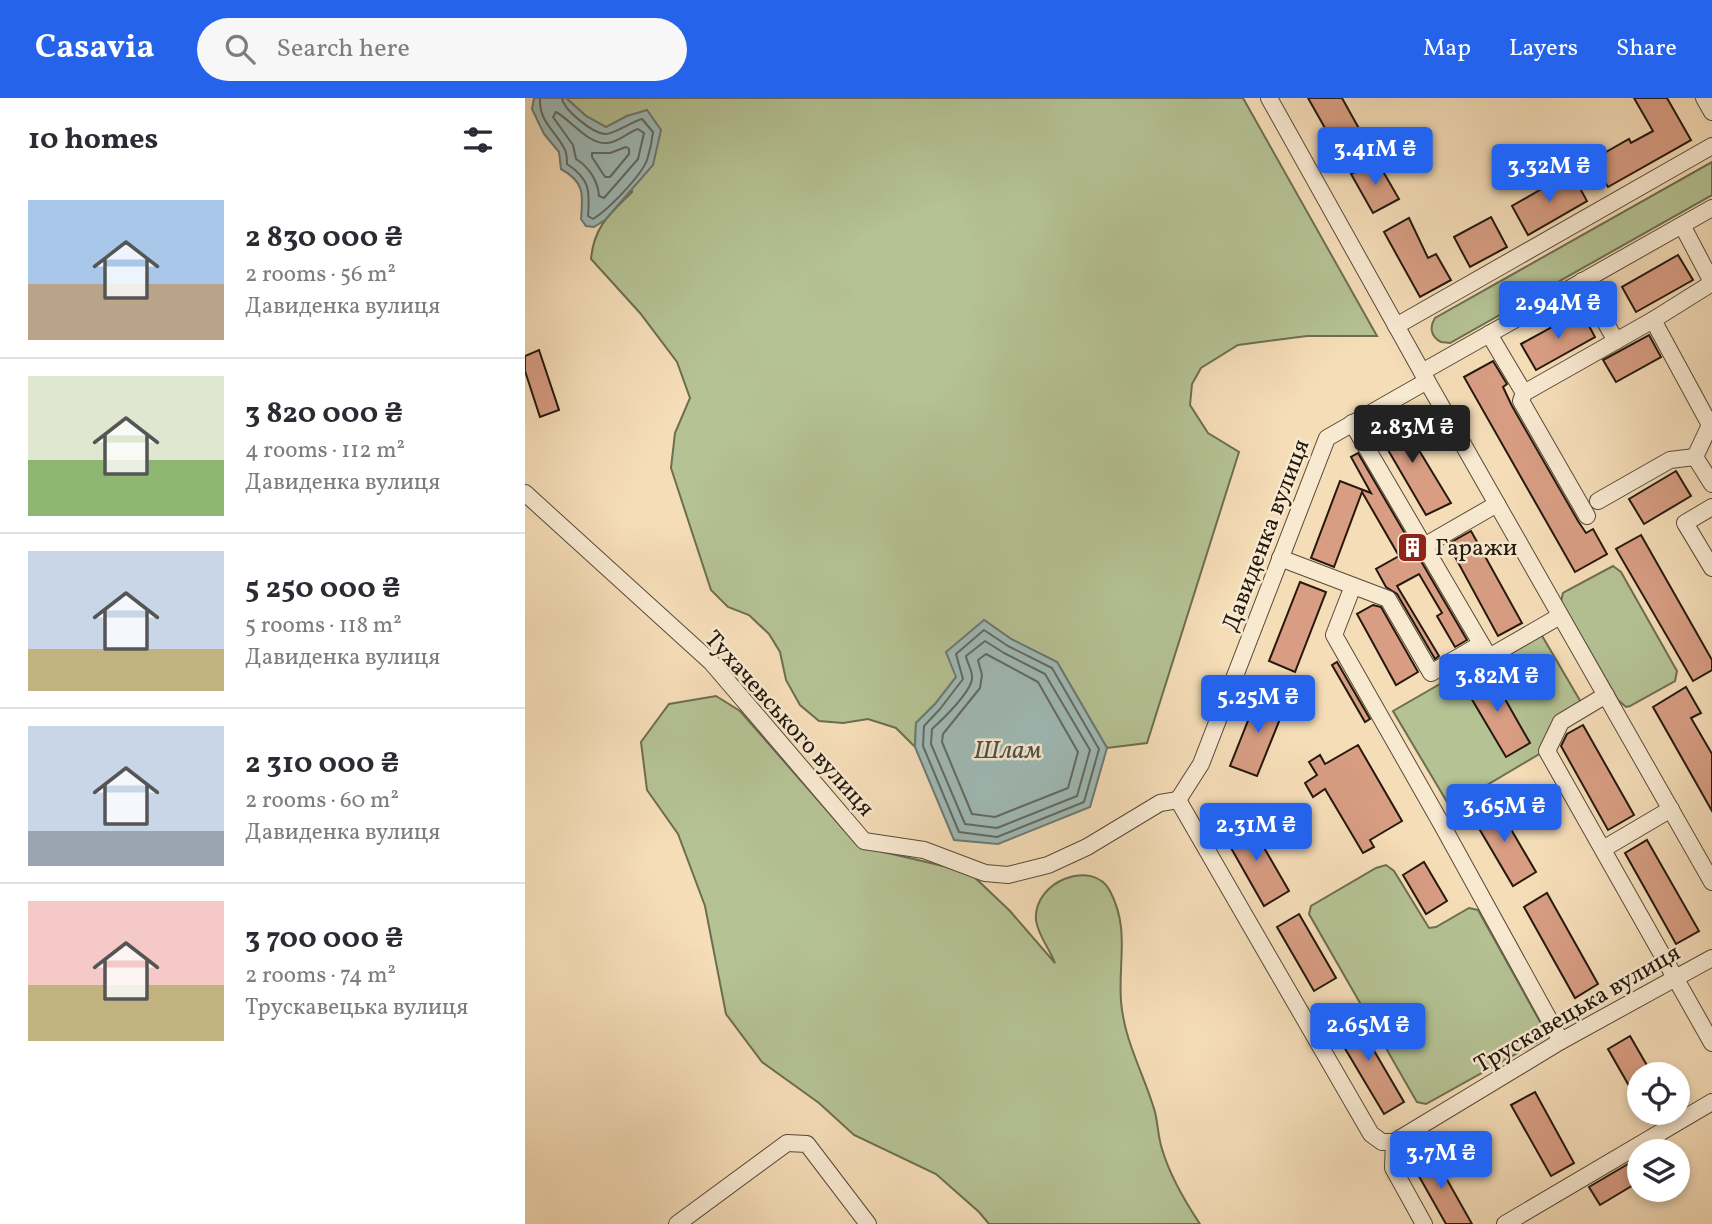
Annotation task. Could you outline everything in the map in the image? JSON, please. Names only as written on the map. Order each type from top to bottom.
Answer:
[{"type":"street","points":[[1269,98],[1712,882]]},
{"type":"street","points":[[1704,98],[1712,112]]},
{"type":"street","points":[[1396,326],[1712,146]]},
{"type":"street","name":"Давиденка вулиця","points":[[1178,800],[1201,764],[1327,438],[1489,334],[1712,208]]},
{"type":"street","points":[[1587,516],[1521,401],[1524,393],[1653,320],[1712,283],[1682,225]]},
{"type":"street","points":[[1583,281],[1616,341]]},
{"type":"street","points":[[1653,320],[1710,425],[1695,457]]},
{"type":"street","points":[[1489,334],[1524,393]]},
{"type":"street","points":[[1352,424],[1489,657],[1560,616]]},
{"type":"street","points":[[1695,457],[1712,484]]},
{"type":"street","points":[[1598,501],[1670,460],[1695,457]]},
{"type":"street","name":"Тухачевського вулиця","points":[[525,493],[711,663],[864,841],[924,850],[985,873],[1008,875],[1048,865],[1087,847],[1160,803],[1178,800]]},
{"type":"street","points":[[1424,546],[1497,504]]},
{"type":"street","points":[[1712,507],[1685,523],[1712,568]]},
{"type":"street","points":[[1280,558],[1388,599],[1431,673],[1481,644]]},
{"type":"street","points":[[1353,586],[1334,635],[1443,825],[1561,1041]]},
{"type":"street","points":[[1606,695],[1561,722],[1547,751],[1712,1043]]},
{"type":"street","points":[[1178,800],[1371,1135],[1381,1142],[1394,1142],[1393,1168],[1425,1224]]},
{"type":"street","points":[[1603,849],[1671,809]]},
{"type":"street","name":"Трускавецька вулиця","points":[[1394,1142],[1561,1041],[1712,957]]},
{"type":"street","points":[[1505,1224],[1712,1102]]},
{"type":"street","points":[[677,1224],[787,1143],[807,1144],[868,1224]]},
{"type":"green space","points":[[566,98],[1243,98],[1377,336],[1307,336],[1238,345],[1201,368],[1192,384],[1190,405],[1208,433],[1239,452],[1147,743],[1107,748],[1057,662],[1011,639],[984,620],[956,677],[916,723],[915,747],[896,728],[868,719],[843,723],[819,721],[800,705],[786,680],[780,652],[769,634],[749,615],[728,607],[711,590],[671,468],[675,433],[690,398],[677,362],[640,313],[591,259],[599,229],[632,192],[627,116],[606,128],[586,116]]},
{"type":"green space","points":[[1712,162],[1712,195],[1450,343],[1441,342],[1433,335],[1432,325],[1435,318]]},
{"type":"green space","points":[[1613,566],[1621,572],[1677,671],[1675,681],[1626,707],[1618,700],[1561,601],[1563,593]]},
{"type":"green space","points":[[1541,634],[1582,704],[1541,753],[1450,807],[1393,711],[1480,661],[1492,661]]},
{"type":"green space","points":[[716,696],[740,711],[858,846],[969,872],[1010,911],[1055,963],[1039,932],[1036,920],[1038,906],[1044,894],[1054,885],[1078,875],[1091,876],[1102,881],[1110,891],[1120,919],[1121,1001],[1130,1044],[1151,1098],[1165,1159],[1178,1188],[1200,1224],[989,1224],[936,1174],[854,1135],[819,1103],[762,1062],[726,1014],[705,906],[678,834],[647,790],[641,742],[669,704]]},
{"type":"green space","points":[[1386,865],[1394,871],[1429,928],[1436,927],[1469,908],[1478,910],[1544,1029],[1541,1040],[1426,1104],[1417,1102],[1309,914],[1311,906],[1376,868]]},
{"type":"water","points":[[534,98],[566,98],[586,116],[606,127],[627,116],[647,110],[661,130],[653,165],[605,220],[594,227],[586,226],[581,219],[581,190],[575,179],[561,169],[559,152],[544,134],[532,109]]},
{"type":"water","name":"Шлам","points":[[984,620],[1011,639],[1057,662],[1107,748],[1090,807],[998,844],[954,840],[915,747],[916,723],[956,677],[946,652]]},
{"type":"building","points":[[1308,98],[1342,98],[1367,143],[1342,158]]},
{"type":"building","points":[[1634,98],[1667,98],[1691,140],[1608,187],[1592,160],[1629,139],[1631,143],[1653,131]]},
{"type":"building","points":[[1377,161],[1399,199],[1373,213],[1351,174]]},
{"type":"building","points":[[1571,172],[1587,201],[1528,235],[1512,206]]},
{"type":"building","points":[[1491,217],[1507,247],[1470,267],[1454,237]]},
{"type":"building","points":[[1409,218],[1428,258],[1436,254],[1451,280],[1420,297],[1384,232]]},
{"type":"building","points":[[1678,255],[1693,280],[1636,312],[1622,287]]},
{"type":"building","points":[[1581,311],[1595,337],[1536,370],[1521,344]]},
{"type":"building","points":[[1649,335],[1661,357],[1616,382],[1603,360]]},
{"type":"building","points":[[539,350],[559,410],[540,417],[525,371],[525,356]]},
{"type":"building","points":[[1493,361],[1507,384],[1503,387],[1512,406],[1578,521],[1586,533],[1593,529],[1607,554],[1575,572],[1464,377]]},
{"type":"building","points":[[1397,414],[1451,503],[1426,515],[1374,426]]},
{"type":"building","points":[[1358,453],[1467,640],[1455,647],[1437,616],[1442,613],[1419,574],[1397,586],[1439,656],[1435,659],[1397,594],[1386,587],[1376,569],[1399,556],[1362,492],[1334,567],[1311,558],[1340,481],[1371,493],[1351,457]]},
{"type":"building","points":[[1676,471],[1691,496],[1644,524],[1629,499]]},
{"type":"building","points":[[1471,531],[1522,623],[1498,636],[1448,544]]},
{"type":"building","points":[[1641,535],[1712,660],[1712,670],[1693,681],[1616,549]]},
{"type":"building","points":[[1300,582],[1326,592],[1295,672],[1269,661]]},
{"type":"building","points":[[1373,605],[1381,607],[1418,672],[1396,685],[1357,614]]},
{"type":"building","points":[[1337,662],[1370,719],[1365,722],[1332,665]]},
{"type":"building","points":[[1489,671],[1530,743],[1506,757],[1464,686]]},
{"type":"building","points":[[1686,687],[1701,713],[1691,718],[1712,754],[1712,811],[1653,707]]},
{"type":"building","points":[[1259,693],[1286,704],[1257,776],[1230,766]]},
{"type":"building","points":[[1583,725],[1634,815],[1608,830],[1561,746],[1567,734]]},
{"type":"building","points":[[1358,745],[1402,821],[1370,840],[1374,847],[1363,853],[1325,789],[1313,797],[1305,783],[1317,775],[1309,762],[1320,755],[1325,764]]},
{"type":"building","points":[[1495,802],[1536,872],[1513,886],[1471,815]]},
{"type":"building","points":[[1248,820],[1289,891],[1264,906],[1223,834]]},
{"type":"building","points":[[1647,840],[1699,931],[1676,944],[1625,853]]},
{"type":"building","points":[[1424,862],[1447,901],[1426,914],[1403,875]]},
{"type":"building","points":[[1547,893],[1598,984],[1575,998],[1524,907]]},
{"type":"building","points":[[1299,914],[1336,978],[1314,991],[1277,927]]},
{"type":"building","points":[[1352,1013],[1404,1102],[1384,1114],[1331,1025]]},
{"type":"building","points":[[1630,1036],[1645,1062],[1627,1062],[1627,1082],[1608,1049]]},
{"type":"building","points":[[1535,1092],[1574,1163],[1551,1176],[1511,1105]]},
{"type":"building","points":[[1432,1153],[1472,1224],[1446,1224],[1412,1164]]},
{"type":"building","points":[[1627,1165],[1627,1189],[1600,1205],[1589,1187]]},
{"type":"place","name":"Гаражи","points":[[1412,547]]}]
